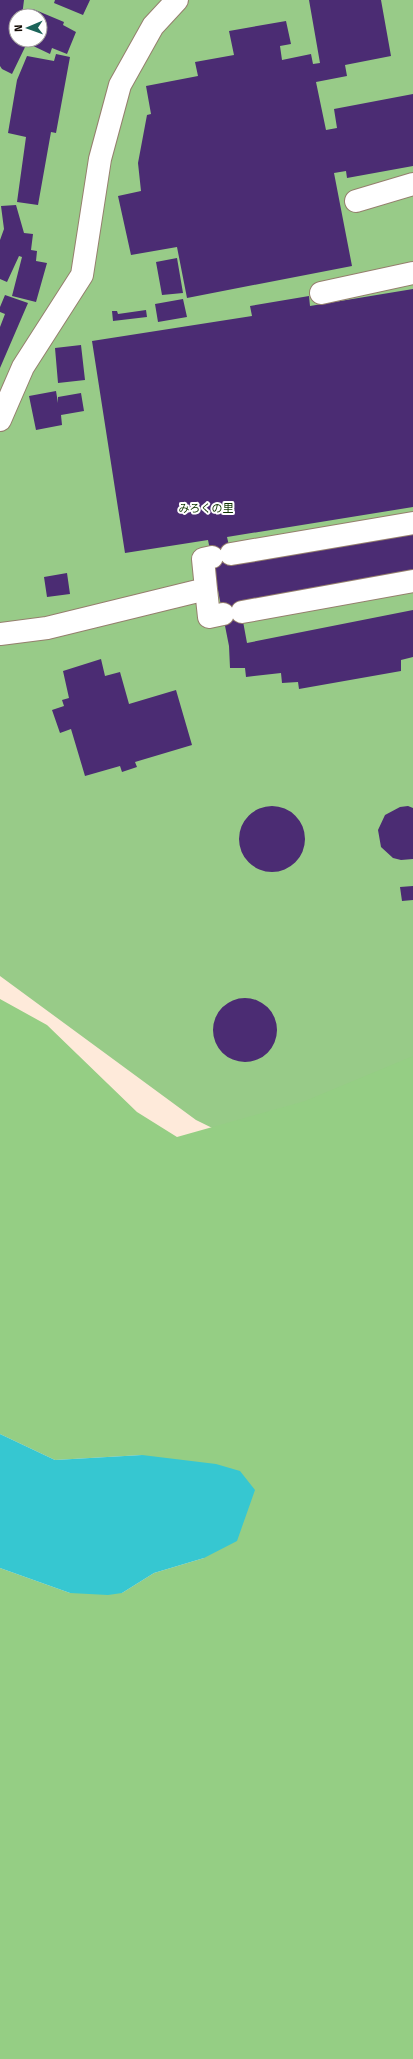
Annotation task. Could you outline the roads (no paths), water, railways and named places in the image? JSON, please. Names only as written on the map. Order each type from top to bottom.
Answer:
[{"type":"street","points":[[0,420],[23,367],[82,275],[100,159],[120,85],[153,26],[177,0]]},
{"type":"street","points":[[356,201],[413,184]]},
{"type":"street","points":[[321,293],[413,273]]},
{"type":"street","points":[[413,523],[204,559],[209,617],[413,581]]},
{"type":"street","points":[[0,634],[48,628],[206,589]]},
{"type":"water","points":[[0,1434],[55,1460],[142,1455],[216,1464],[240,1471],[255,1490],[237,1541],[204,1558],[154,1573],[122,1593],[108,1595],[70,1593],[0,1568]]},
{"type":"park label","name":"みろくの里","points":[[206,508]]}]
